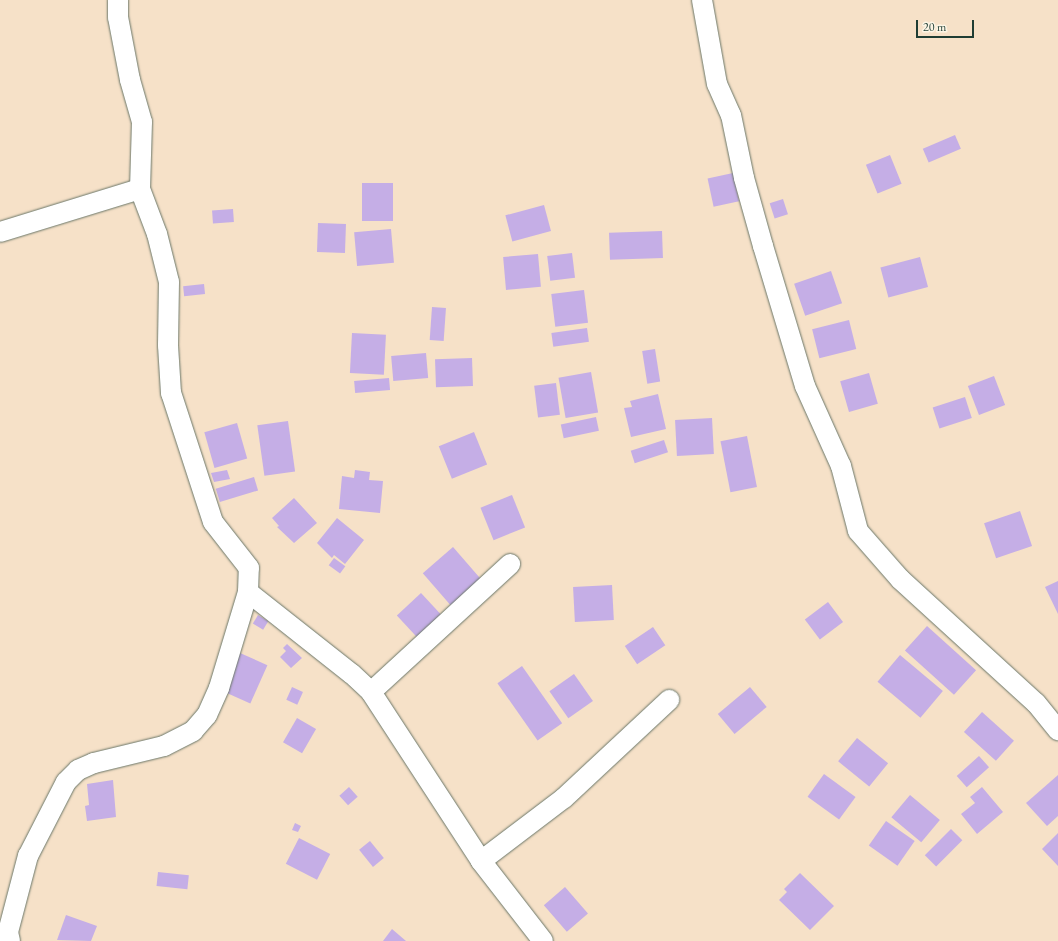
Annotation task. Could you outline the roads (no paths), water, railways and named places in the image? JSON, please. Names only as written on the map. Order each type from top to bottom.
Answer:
[{"type":"street","points":[[7,938],[28,856],[66,782],[78,770],[94,763],[164,746],[193,731],[207,714],[219,688],[248,592],[249,568],[213,522],[171,393],[168,346],[169,282],[157,234],[140,189],[142,122],[124,48],[118,17],[118,0]]},
{"type":"street","points":[[702,0],[717,84],[732,115],[744,178],[763,246],[805,386],[841,466],[858,531],[900,579],[1030,698],[1058,730]]},
{"type":"street","points":[[0,232],[140,189]]},
{"type":"street","points":[[371,692],[510,564]]},
{"type":"street","points":[[248,592],[352,674],[371,692],[481,861],[543,941]]},
{"type":"street","points":[[481,861],[564,798],[669,700]]}]
